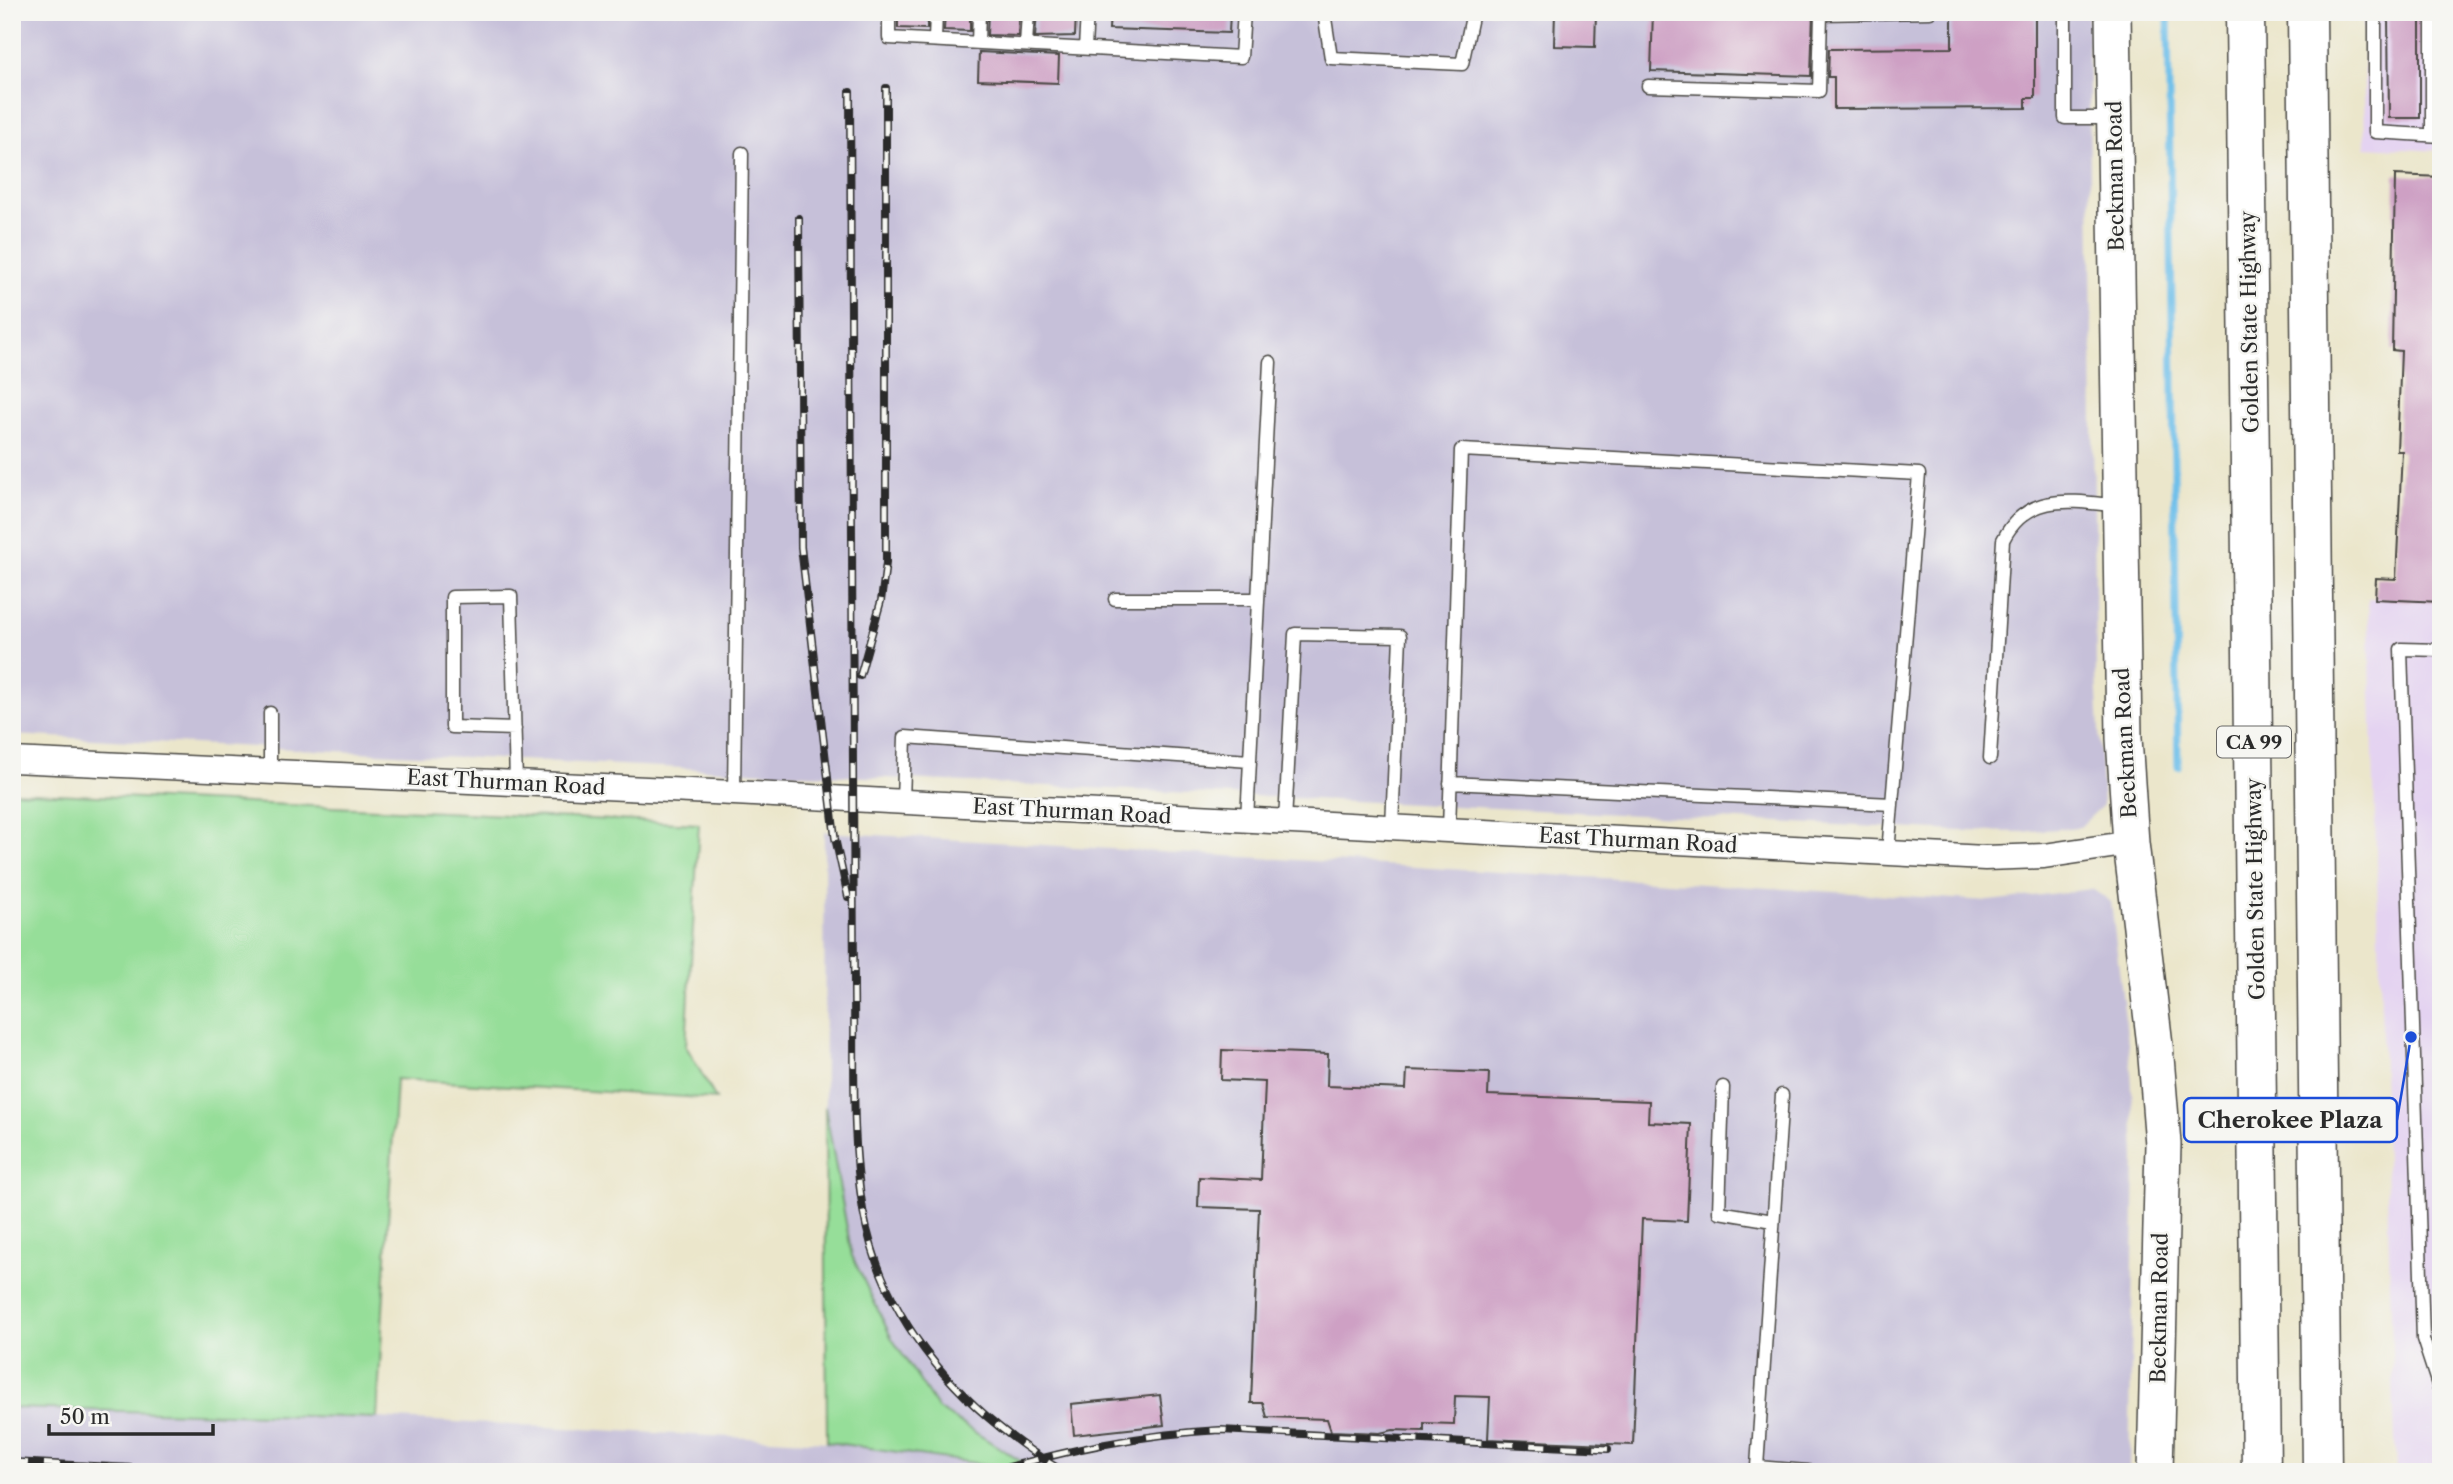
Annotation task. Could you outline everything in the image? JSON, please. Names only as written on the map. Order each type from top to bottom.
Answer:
[{"type":"highway","name":"Golden State Highway","points":[[2245,12],[2261,1472]]},
{"type":"highway","name":"CA 99","points":[[2307,12],[2322,1472]]},
{"type":"street","name":"Beckman Road","points":[[2113,12],[2122,711],[2131,843],[2157,1058],[2163,1144],[2155,1472]]},
{"type":"street","name":"East Thurman Road","points":[[12,760],[734,793],[1985,858],[2032,856],[2131,843]]},
{"type":"lane","points":[[889,12],[889,38],[1241,57],[1244,12]]},
{"type":"lane","points":[[935,40],[936,12]]},
{"type":"lane","points":[[978,43],[979,12]]},
{"type":"lane","points":[[1026,45],[1028,12]]},
{"type":"lane","points":[[1085,48],[1087,12]]},
{"type":"lane","points":[[1324,12],[1331,58],[1462,64],[1473,12]]},
{"type":"lane","points":[[1648,86],[1819,91],[1821,14],[1930,12]]},
{"type":"lane","points":[[2065,12],[2065,118],[2114,118]]},
{"type":"lane","points":[[2375,12],[2375,132],[2436,135],[2432,12]]},
{"type":"lane","points":[[734,793],[742,153]]},
{"type":"lane","points":[[1247,820],[1270,362]]},
{"type":"lane","points":[[1449,830],[1461,450],[1919,474],[1888,853]]},
{"type":"lane","points":[[1990,758],[2003,540],[2022,514],[2053,501],[2119,506]]},
{"type":"lane","points":[[514,729],[452,727],[452,597],[511,596],[516,783]]},
{"type":"lane","points":[[1115,599],[1258,599]]},
{"type":"lane","points":[[1285,822],[1295,634],[1400,636],[1392,827]]},
{"type":"lane","points":[[2441,650],[2402,649],[2423,1339],[2441,1394]]},
{"type":"lane","points":[[270,713],[270,772]]},
{"type":"lane","points":[[903,802],[905,737],[1250,761]]},
{"type":"lane","points":[[1450,783],[1892,804]]},
{"type":"lane","points":[[1723,1087],[1718,1212],[1773,1221]]},
{"type":"lane","points":[[1782,1095],[1757,1466],[1820,1472]]},
{"type":"shaded area","points":[[12,12],[2088,12],[2096,675],[2103,805],[2080,827],[2022,832],[1959,831],[12,735]]},
{"type":"shaded area","points":[[2363,12],[2441,12],[2441,151],[2365,147]]},
{"type":"shaded area","points":[[2368,599],[2441,602],[2441,1472],[2396,1472]]},
{"type":"shaded area","points":[[824,832],[1989,901],[2092,889],[2111,902],[2131,1068],[2135,1156],[2129,1472],[1038,1472],[938,1409],[891,1337],[852,1257],[825,1107]]},
{"type":"shaded area","points":[[12,1408],[377,1418],[827,1442],[1033,1472],[12,1472]]},
{"type":"green space","points":[[12,792],[699,824],[686,1046],[716,1099],[396,1079],[377,1418],[12,1408]]},
{"type":"green space","points":[[825,1107],[852,1256],[891,1337],[938,1409],[1038,1472],[827,1442]]},
{"type":"building","points":[[898,12],[927,12],[927,29],[898,28]]},
{"type":"building","points":[[945,12],[970,12],[970,31],[944,30]]},
{"type":"building","points":[[988,12],[1019,12],[1018,36],[987,35]]},
{"type":"building","points":[[1037,12],[1076,12],[1075,36],[1035,37]]},
{"type":"building","points":[[1110,12],[1230,12],[1229,33],[1109,29]]},
{"type":"building","points":[[1555,12],[1596,12],[1595,47],[1554,46]]},
{"type":"building","points":[[1653,12],[1813,12],[1811,76],[1651,71]]},
{"type":"building","points":[[1952,12],[2035,12],[2035,98],[2026,98],[2026,108],[1834,109],[1834,77],[1828,77],[1829,49],[1952,48]]},
{"type":"building","points":[[2388,12],[2420,12],[2420,118],[2389,118]]},
{"type":"building","points":[[979,52],[1059,56],[1058,83],[978,80]]},
{"type":"building","points":[[2395,175],[2441,177],[2441,602],[2375,599],[2376,578],[2396,579],[2402,451],[2397,451],[2401,351],[2392,350]]},
{"type":"building","points":[[1222,1050],[1328,1054],[1327,1086],[1406,1089],[1407,1070],[1489,1073],[1488,1095],[1649,1101],[1648,1122],[1691,1124],[1687,1221],[1642,1219],[1633,1445],[1488,1439],[1490,1397],[1455,1396],[1454,1424],[1424,1423],[1424,1431],[1393,1430],[1380,1433],[1331,1431],[1327,1419],[1267,1417],[1263,1403],[1251,1403],[1259,1209],[1198,1207],[1199,1177],[1261,1180],[1265,1082],[1221,1080]]},
{"type":"building","points":[[1160,1395],[1164,1425],[1074,1435],[1071,1404]]},
{"type":"waterway","points":[[2168,12],[2178,766]]},
{"type":"railway","points":[[860,676],[881,601],[886,563],[886,88]]},
{"type":"railway","points":[[850,92],[854,1101],[863,1210],[873,1252],[889,1292],[934,1362],[963,1394],[994,1422],[1028,1449],[1064,1472]]},
{"type":"railway","points":[[799,218],[801,547],[835,838],[848,897]]},
{"type":"railway","points":[[991,1472],[1104,1444],[1161,1435],[1220,1430],[1608,1449]]},
{"type":"railway","points":[[12,1462],[212,1472]]},
{"type":"place","name":"Cherokee Plaza","points":[[2411,1037]]}]
